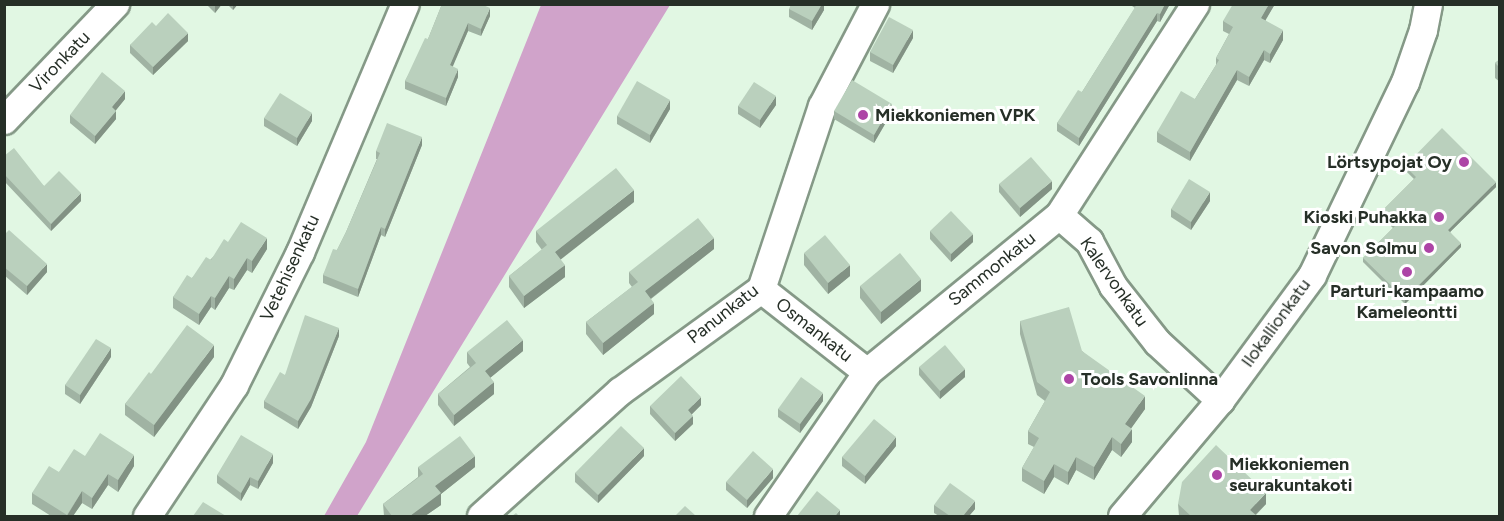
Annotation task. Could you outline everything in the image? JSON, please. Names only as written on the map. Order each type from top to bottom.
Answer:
[{"type":"street","name":"Vironkatu","points":[[4,120],[115,4]]},
{"type":"street","name":"Vetehisenkatu","points":[[147,516],[234,385],[300,252],[405,4]]},
{"type":"street","name":"Panunkatu","points":[[481,516],[620,391],[761,289],[822,106],[875,4]]},
{"type":"street","name":"Sammonkatu","points":[[768,516],[867,372],[1059,215],[1195,4]]},
{"type":"street","name":"Ilokallionkatu","points":[[1122,516],[1220,400],[1312,275],[1405,82],[1423,30],[1428,4]]},
{"type":"street","name":"Kalervonkatu","points":[[1059,215],[1089,241],[1113,286],[1157,342],[1220,400]]},
{"type":"street","name":"Osmankatu","points":[[761,289],[867,372]]},
{"type":"shaded area","points":[[541,5],[670,5],[357,516],[324,516],[366,442]]},
{"type":"building","points":[[442,4],[481,4],[490,8],[481,29],[468,23],[450,65],[458,69],[446,98],[405,81],[425,38],[428,39]]},
{"type":"building","points":[[791,4],[822,4],[812,21],[789,9]]},
{"type":"building","points":[[1137,4],[1165,4],[1160,14],[1157,13],[1079,138],[1057,123],[1078,90],[1082,92]]},
{"type":"building","points":[[1233,4],[1269,4],[1261,18],[1283,30],[1270,54],[1264,50],[1249,77],[1237,70],[1190,152],[1157,132],[1181,91],[1195,99],[1219,60],[1216,58],[1233,27],[1223,21]]},
{"type":"building","points":[[168,13],[188,33],[153,67],[130,45],[152,22],[156,26]]},
{"type":"building","points":[[889,17],[913,30],[893,65],[870,52]]},
{"type":"building","points":[[102,72],[125,91],[112,107],[116,111],[95,136],[70,115]]},
{"type":"building","name":"Miekkoniemen VPK","points":[[852,80],[892,104],[874,135],[834,111]]},
{"type":"building","points":[[637,81],[670,100],[650,135],[617,116]]},
{"type":"building","points":[[754,82],[776,96],[760,120],[738,106]]},
{"type":"building","points":[[280,93],[312,113],[297,138],[264,118]]},
{"type":"building","points":[[387,123],[422,137],[385,229],[381,227],[358,289],[323,275],[333,249],[337,250],[346,232],[380,153],[376,151]]},
{"type":"building","points":[[1442,128],[1496,182],[1448,230],[1461,243],[1405,299],[1363,258],[1395,226],[1381,212],[1416,177],[1405,166]]},
{"type":"building","points":[[14,148],[44,186],[59,171],[81,193],[51,224],[4,174],[4,156]]},
{"type":"building","points":[[1031,157],[1052,181],[1020,208],[999,184]]},
{"type":"building","points":[[616,168],[634,190],[555,252],[565,265],[524,296],[509,276],[547,245],[536,231]]},
{"type":"building","points":[[1189,179],[1210,192],[1191,222],[1171,209]]},
{"type":"building","points":[[951,211],[973,234],[951,254],[930,231]]},
{"type":"building","points":[[698,218],[714,238],[645,291],[654,303],[603,343],[586,322],[638,282],[629,272]]},
{"type":"building","points":[[241,222],[267,238],[252,261],[247,258],[234,279],[229,276],[215,298],[211,296],[199,314],[173,297],[187,275],[192,278],[206,257],[211,260],[224,239],[228,242]]},
{"type":"building","points":[[9,230],[47,264],[27,286],[4,267],[4,235]]},
{"type":"building","points":[[825,235],[850,265],[828,283],[804,253]]},
{"type":"building","points":[[900,253],[921,279],[881,312],[860,286]]},
{"type":"building","points":[[1069,307],[1082,351],[1145,396],[1125,424],[1132,429],[1121,444],[1112,437],[1094,467],[1076,457],[1068,472],[1054,464],[1044,481],[1022,468],[1039,438],[1028,431],[1050,392],[1037,382],[1020,321]]},
{"type":"building","points":[[305,315],[339,328],[311,399],[298,421],[264,401],[280,372],[285,375]]},
{"type":"building","points":[[507,320],[523,340],[485,371],[494,382],[454,415],[438,394],[476,363],[467,352]]},
{"type":"building","points":[[187,325],[214,345],[154,425],[125,404],[149,372],[151,374]]},
{"type":"building","points":[[96,339],[111,348],[80,395],[65,385]]},
{"type":"building","points":[[945,345],[965,369],[940,391],[919,367]]},
{"type":"building","points":[[681,376],[701,397],[688,410],[693,416],[675,433],[650,406]]},
{"type":"building","points":[[801,377],[823,393],[800,424],[778,409]]},
{"type":"building","points":[[874,419],[896,437],[865,476],[842,457]]},
{"type":"building","points":[[621,426],[644,448],[598,495],[575,473]]},
{"type":"building","points":[[100,433],[134,455],[118,480],[108,474],[92,498],[82,491],[67,515],[32,493],[49,466],[59,472],[74,449],[85,456]]},
{"type":"building","points":[[241,435],[273,454],[258,481],[250,477],[241,493],[217,475]]},
{"type":"building","points":[[460,436],[475,456],[435,486],[441,493],[410,516],[392,516],[383,504],[423,474],[418,467]]},
{"type":"building","name":"Miekkoniemen seurakuntakoti","points":[[1216,445],[1266,493],[1250,510],[1257,516],[1191,516],[1178,504],[1182,482]]},
{"type":"building","points":[[753,451],[773,469],[747,500],[726,482]]},
{"type":"building","points":[[950,483],[975,501],[963,516],[950,516],[934,505]]},
{"type":"building","points":[[817,491],[840,510],[835,516],[797,516]]},
{"type":"building","points":[[203,502],[226,516],[193,516]]},
{"type":"building","points":[[685,506],[696,516],[675,516]]},
{"type":"place","name":"Miekkoniemen VPK","points":[[863,115]]},
{"type":"place","name":"Lörtsypojat Oy","points":[[1464,162]]},
{"type":"place","name":"Kioski Puhakka","points":[[1439,217]]},
{"type":"place","name":"Savon Solmu","points":[[1429,248]]},
{"type":"place","name":"Parturi-kampaamo Kameleontti","points":[[1407,272]]},
{"type":"place","name":"Tools Savonlinna","points":[[1069,379]]},
{"type":"place","name":"Miekkoniemen seurakuntakoti","points":[[1217,475]]}]
